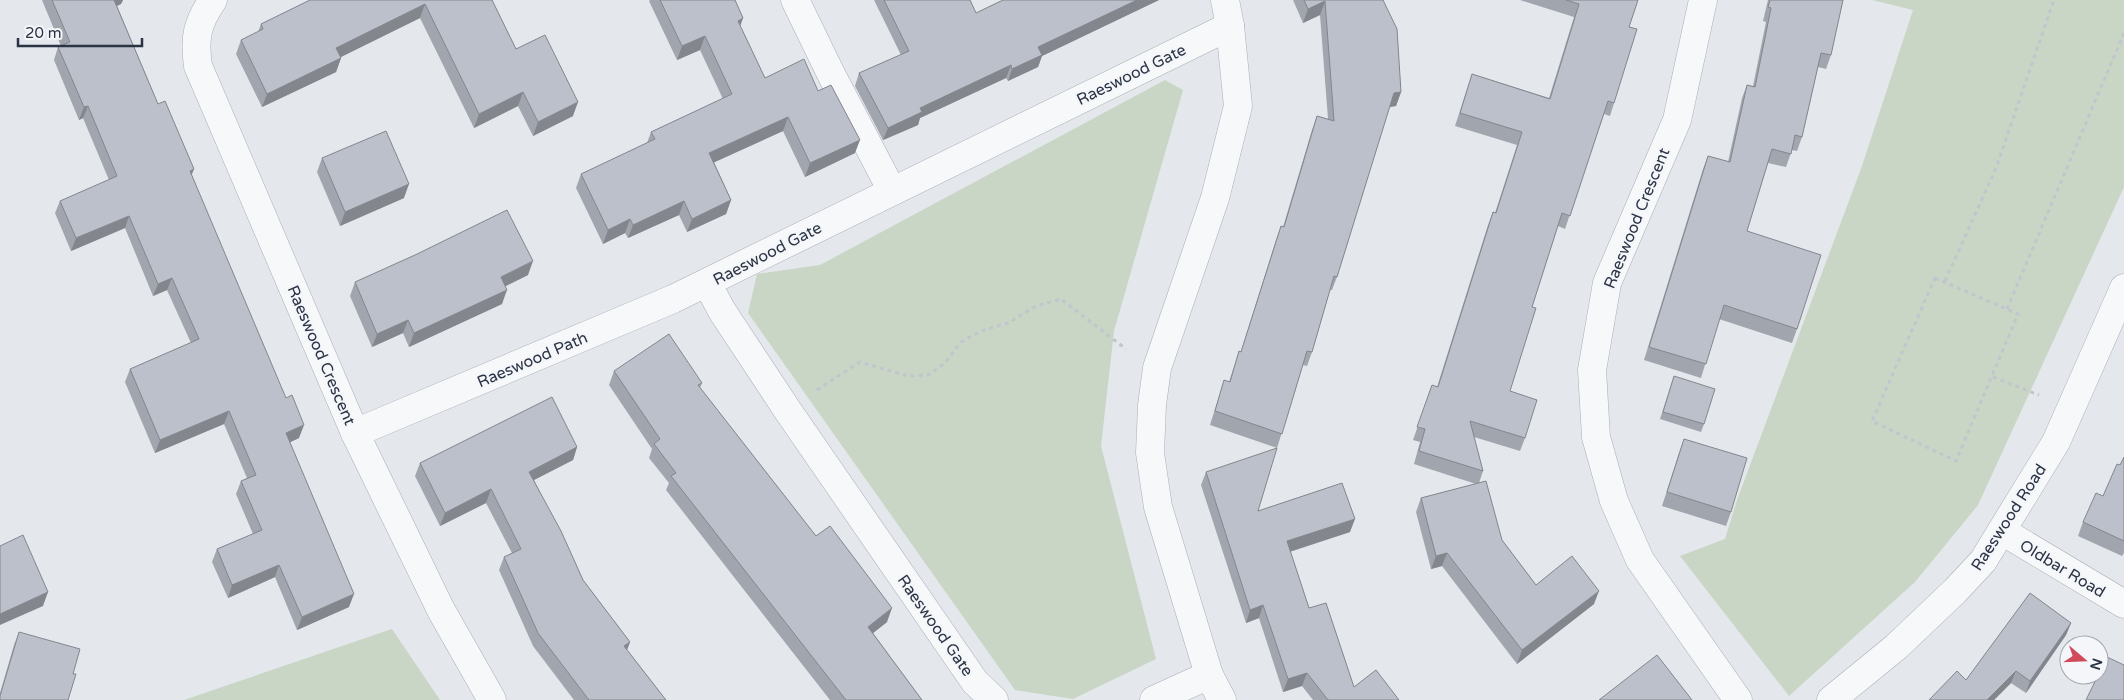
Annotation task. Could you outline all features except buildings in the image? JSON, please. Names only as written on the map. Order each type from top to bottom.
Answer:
[{"type":"street","name":"Raeswood Crescent","points":[[213,0],[202,16],[195,43],[198,66],[355,433],[441,610],[492,700]]},
{"type":"street","points":[[795,0],[830,74],[892,190]]},
{"type":"street","name":"Raeswood Crescent","points":[[1703,0],[1677,120],[1607,284],[1592,370],[1596,437],[1614,501],[1621,518],[1640,560],[1738,700]]},
{"type":"street","name":"Raeswood Gate","points":[[994,700],[975,682],[788,411],[722,311],[707,283],[892,190],[1227,13],[1238,106],[1215,198],[1157,368],[1152,405],[1150,453],[1158,507],[1209,676],[1222,700]]},
{"type":"street","name":"Raeswood Path","points":[[355,433],[707,283]]},
{"type":"street","name":"Raeswood Road","points":[[1831,700],[1896,647],[1956,591],[1983,562],[2056,442],[2124,288]]},
{"type":"street","name":"Oldbar Road","points":[[2002,531],[2124,604]]},
{"type":"street","points":[[1154,700],[1209,676]]},
{"type":"path","points":[[1945,281],[1996,168],[2054,0]]},
{"type":"path","points":[[2006,309],[2124,33]]},
{"type":"path","points":[[1935,278],[2006,309],[2018,314],[1956,461],[1872,421],[1935,278]]},
{"type":"path","points":[[788,411],[860,362],[908,376],[928,375],[945,363],[961,342],[981,332],[1008,323],[1036,306],[1061,299],[1092,321],[1122,347],[1157,368]]},
{"type":"path","points":[[1993,376],[2071,407]]},
{"type":"green space","points":[[1872,0],[2124,0],[2124,187],[1978,505],[1915,582],[1789,696],[1680,556],[1725,539],[1737,500],[1862,166],[1913,10]]},
{"type":"green space","points":[[1165,80],[1183,90],[1114,331],[1101,446],[1156,659],[1073,699],[1015,690],[748,313],[757,274],[820,265]]},
{"type":"green space","points":[[392,629],[440,700],[184,700]]}]
